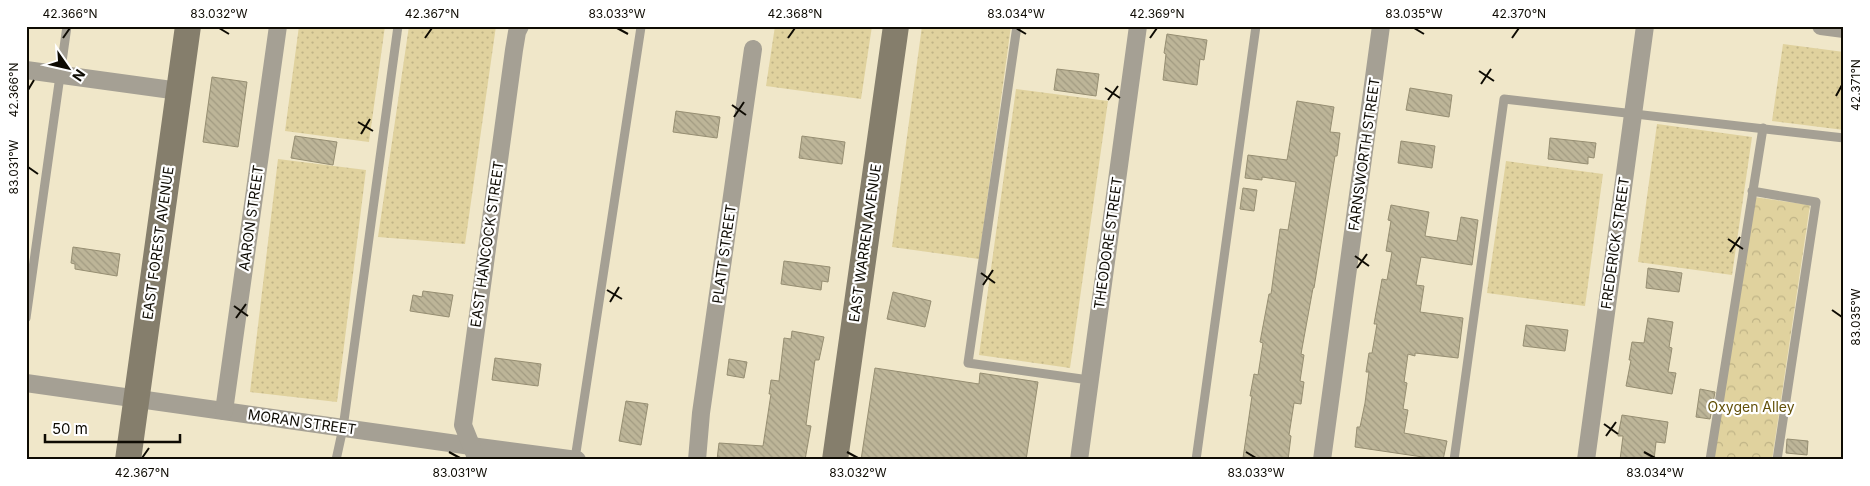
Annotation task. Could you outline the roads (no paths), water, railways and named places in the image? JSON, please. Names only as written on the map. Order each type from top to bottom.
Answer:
[{"type":"main road","name":"EAST FOREST AVENUE","points":[[128,460],[188,26]]},
{"type":"main road","name":"EAST WARREN AVENUE","points":[[835,460],[896,26]]},
{"type":"street","name":"AARON STREET","points":[[224,410],[278,26]]},
{"type":"street","name":"EAST HANCOCK STREET","points":[[474,453],[463,425],[514,50],[520,26]]},
{"type":"street","name":"THEODORE STREET","points":[[1079,460],[1138,26]]},
{"type":"street","name":"FARNSWORTH STREET","points":[[1322,460],[1381,26]]},
{"type":"street","name":"FREDERICK STREET","points":[[1586,460],[1645,26]]},
{"type":"street","points":[[1821,26],[1844,29]]},
{"type":"street","name":"PLATT STREET","points":[[697,460],[701,413],[754,49]]},
{"type":"street","points":[[26,70],[179,91]]},
{"type":"street","name":"MORAN STREET","points":[[26,383],[343,428],[474,453],[576,460]]},
{"type":"lane","points":[[26,318],[67,26]]},
{"type":"lane","points":[[336,460],[343,428],[398,26]]},
{"type":"lane","points":[[1017,26],[968,363],[1089,380]]},
{"type":"lane","points":[[1196,460],[1256,26]]},
{"type":"lane","points":[[576,460],[641,27]]},
{"type":"lane","points":[[1454,460],[1504,99],[1844,138]]},
{"type":"lane","points":[[1710,460],[1762,128]]},
{"type":"lane","points":[[1752,191],[1816,202],[1777,460]]},
{"type":"park label","name":"Oxygen Alley","points":[[1751,407]]}]
